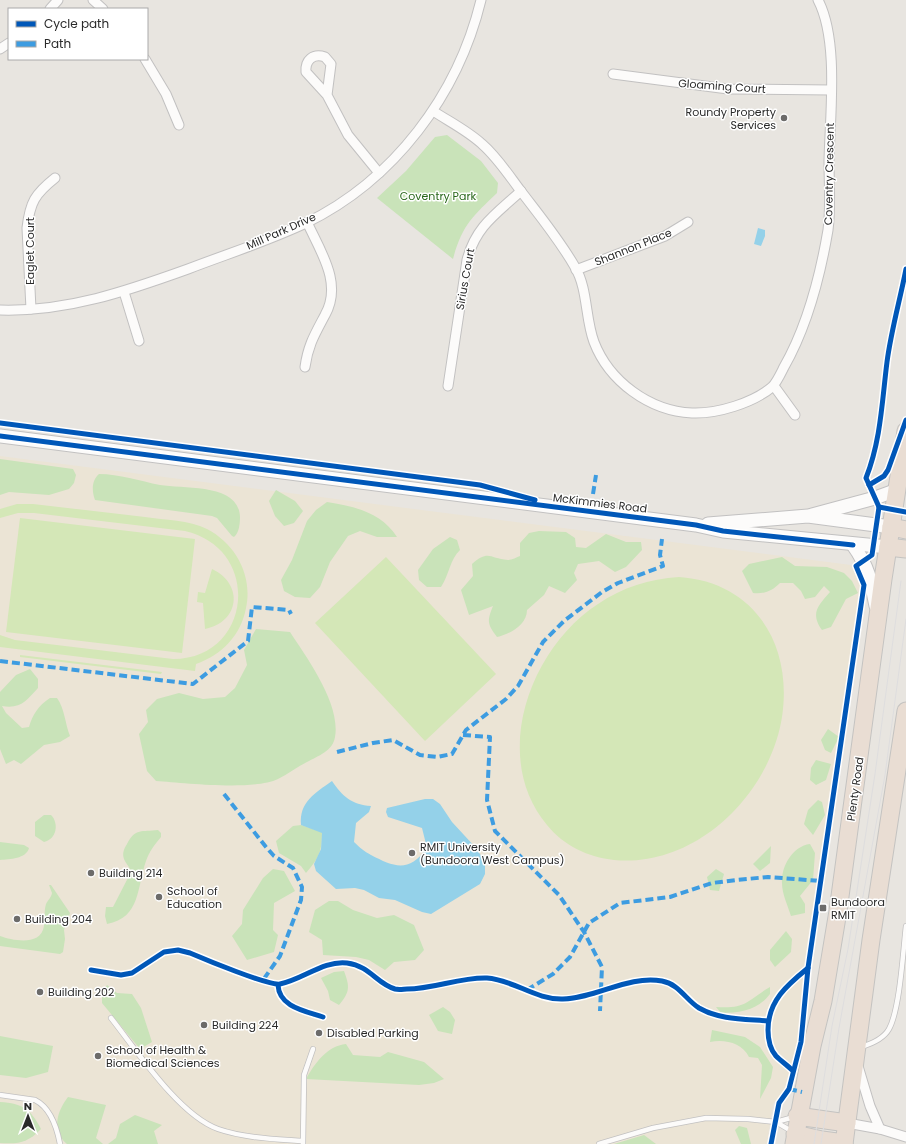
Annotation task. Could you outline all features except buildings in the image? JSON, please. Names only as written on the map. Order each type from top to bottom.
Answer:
[{"type":"highway","name":"Plenty Road","points":[[794,1139],[797,1116],[823,1001],[835,926],[888,547],[899,529],[897,490],[906,431]]},
{"type":"highway","name":"McKimmies Road","points":[[888,547],[906,549]]},
{"type":"highway","points":[[794,1139],[847,1144],[847,1123],[871,940],[906,711]]},
{"type":"highway","points":[[797,1116],[847,1123]]},
{"type":"main road","name":"McKimmies Road","points":[[0,436],[696,525],[723,531],[853,545],[888,547]]},
{"type":"main road","points":[[808,516],[897,490]]},
{"type":"main road","name":"McKimmies Road","points":[[696,525],[808,516],[899,529]]},
{"type":"main road","points":[[853,545],[864,561],[871,580],[878,618]]},
{"type":"street","points":[[51,8],[58,0]]},
{"type":"street","points":[[93,0],[102,8]]},
{"type":"street","name":"Mill Park Drive","points":[[0,310],[31,309],[79,304],[124,292],[281,234],[307,222],[354,193],[379,174],[406,146],[433,111],[451,81],[464,51],[481,0]]},
{"type":"street","name":"Coventry Crescent","points":[[774,386],[798,343],[814,295],[828,227],[831,90],[830,36],[826,20],[818,0]]},
{"type":"street","points":[[146,60],[166,94],[179,124]]},
{"type":"street","name":"Gloaming Court","points":[[613,74],[728,88],[831,90]]},
{"type":"street","points":[[327,95],[348,135],[379,174]]},
{"type":"street","points":[[433,111],[481,143],[502,165],[550,228],[576,270],[583,287],[585,304],[594,342],[608,368],[636,394],[658,405],[692,413],[715,411],[746,402],[774,386],[795,416]]},
{"type":"street","name":"Eaglet Court","points":[[31,309],[27,228],[28,216],[34,197],[55,178]]},
{"type":"street","name":"Sirius Court","points":[[448,386],[467,260],[471,246],[480,230],[489,220],[521,191]]},
{"type":"street","points":[[305,367],[307,350],[326,314],[332,294],[330,273],[307,222]]},
{"type":"street","name":"Shannon Place","points":[[576,270],[664,236],[688,222]]},
{"type":"street","points":[[124,292],[139,341]]},
{"type":"street","points":[[856,1053],[870,1106],[880,1129]]},
{"type":"street","points":[[847,1123],[880,1129],[906,1137]]},
{"type":"lane","points":[[856,1053],[881,1037],[888,1030],[892,1020],[906,926]]},
{"type":"lane","points":[[111,1018],[181,1105],[204,1122],[233,1133],[302,1143],[304,1075],[313,1049]]},
{"type":"lane","points":[[0,1096],[35,1100],[40,1102],[55,1122],[60,1144]]},
{"type":"lane","points":[[599,1144],[653,1128],[706,1118],[748,1118],[776,1122],[797,1116]]},
{"type":"lane","points":[[776,1122],[794,1139]]},
{"type":"shaded area","name":"RMIT University (Bundoora West Campus)","points":[[0,456],[851,565],[861,586],[798,1043],[792,1070],[783,1092],[773,1104],[767,1144],[0,1144]]},
{"type":"green space","name":"Coventry Park","points":[[447,135],[481,161],[498,183],[497,193],[469,222],[456,247],[453,259],[377,198],[406,171],[435,137]]},
{"type":"green space","points":[[0,459],[73,469],[76,475],[74,483],[69,489],[49,495],[9,492],[0,495]]},
{"type":"green space","points":[[99,474],[122,476],[160,485],[196,488],[221,493],[230,498],[237,506],[240,517],[238,531],[234,537],[232,536],[217,518],[212,516],[95,500],[93,494],[93,483]]},
{"type":"green space","points":[[276,490],[295,501],[303,511],[294,523],[284,526],[275,516],[269,501]]},
{"type":"green space","points":[[327,502],[347,506],[375,516],[384,522],[397,537],[377,537],[360,531],[348,536],[330,562],[320,587],[310,598],[295,597],[284,591],[281,580],[292,560],[307,521],[316,510]]},
{"type":"green space","points":[[17,504],[33,504],[177,521],[193,524],[207,529],[217,535],[234,552],[244,573],[248,596],[240,627],[229,643],[222,649],[196,664],[195,671],[0,647],[0,635],[15,640],[173,659],[199,654],[219,642],[232,623],[238,602],[236,579],[227,559],[210,542],[185,531],[34,513],[18,513],[0,518],[0,509]]},
{"type":"green space","points":[[20,518],[195,539],[182,653],[6,632]]},
{"type":"green space","points":[[539,531],[566,532],[575,538],[576,547],[586,548],[606,534],[626,542],[641,542],[642,550],[626,567],[615,572],[599,561],[578,564],[574,573],[577,580],[565,593],[549,586],[544,595],[527,610],[524,620],[517,628],[507,634],[497,637],[491,629],[489,622],[493,606],[469,615],[461,590],[473,576],[472,564],[478,559],[490,556],[508,560],[520,556],[520,543],[529,533]]},
{"type":"green space","points":[[450,537],[457,540],[460,550],[454,558],[441,587],[427,587],[419,580],[418,570],[433,549]]},
{"type":"green space","points":[[386,557],[496,674],[425,741],[315,623]]},
{"type":"green space","points":[[782,557],[795,566],[827,567],[844,573],[852,581],[858,593],[846,599],[831,627],[822,630],[816,619],[819,606],[830,592],[824,586],[815,597],[805,599],[801,591],[793,583],[780,583],[768,591],[753,593],[742,571],[749,564]]},
{"type":"green space","points":[[212,569],[222,576],[229,584],[233,593],[234,602],[231,611],[225,619],[217,625],[205,629],[203,603],[197,602],[198,592],[205,593]]},
{"type":"green space","points":[[679,577],[705,581],[728,591],[747,604],[763,622],[774,642],[781,665],[784,690],[782,717],[775,746],[762,773],[745,798],[724,820],[700,839],[673,852],[644,859],[614,860],[595,856],[569,845],[561,839],[547,825],[530,798],[521,768],[520,737],[526,706],[537,675],[553,648],[574,623],[598,604],[617,593],[647,582]]},
{"type":"green space","points":[[256,629],[290,632],[313,668],[328,696],[333,710],[335,724],[334,742],[320,755],[282,777],[267,783],[252,785],[218,785],[156,781],[147,771],[139,734],[148,722],[146,710],[157,699],[179,693],[203,699],[225,697],[235,688],[247,665],[244,650]]},
{"type":"green space","points":[[20,655],[162,672],[161,674],[20,657]]},
{"type":"green space","points":[[30,669],[38,679],[38,688],[19,705],[9,707],[2,706],[6,713],[22,728],[29,727],[34,714],[39,707],[50,698],[57,698],[62,707],[70,736],[60,742],[44,745],[21,764],[14,760],[6,764],[0,749],[0,692],[16,675]]},
{"type":"green space","points":[[828,729],[839,737],[831,753],[825,750],[821,740]]},
{"type":"green space","points":[[816,760],[831,764],[826,780],[816,785],[810,780],[811,768]]},
{"type":"green space","points":[[818,800],[822,802],[825,815],[813,835],[804,824],[808,810]]},
{"type":"green space","points":[[44,815],[51,815],[54,818],[56,826],[52,838],[44,842],[35,836],[35,822]]},
{"type":"green space","points":[[301,825],[322,832],[319,854],[306,873],[301,866],[279,853],[276,841],[293,826]]},
{"type":"green space","points":[[158,830],[161,833],[161,837],[152,848],[147,858],[136,900],[132,908],[118,921],[107,924],[105,916],[106,907],[113,907],[131,872],[123,857],[126,846],[136,833]]},
{"type":"green space","points":[[0,842],[24,845],[29,848],[25,854],[21,856],[13,859],[0,860]]},
{"type":"green space","points":[[810,844],[815,853],[813,880],[800,896],[805,904],[805,913],[791,916],[784,896],[782,877],[786,864],[793,853]]},
{"type":"green space","points":[[771,846],[770,863],[760,871],[753,864]]},
{"type":"green space","points":[[273,869],[284,871],[295,891],[274,903],[273,930],[278,935],[274,952],[247,960],[232,936],[242,924],[243,910],[263,878]]},
{"type":"green space","points":[[716,869],[724,874],[719,891],[710,890],[707,877]]},
{"type":"green space","points":[[49,885],[51,885],[70,913],[64,930],[65,939],[63,952],[60,954],[0,946],[0,936],[19,940],[38,937],[44,926],[45,906],[52,893]]},
{"type":"green space","points":[[329,901],[338,901],[353,910],[377,918],[394,915],[414,925],[424,950],[415,960],[394,962],[385,970],[369,960],[356,957],[323,955],[322,940],[309,932],[315,910]]},
{"type":"green space","points":[[786,931],[792,939],[791,952],[775,967],[770,960],[770,950]]},
{"type":"green space","points":[[344,971],[348,989],[339,1005],[330,1000],[328,991],[321,978],[334,972]]},
{"type":"green space","points":[[107,985],[117,993],[132,994],[141,1008],[152,1042],[140,1049],[102,1003],[102,993]]},
{"type":"green space","points":[[770,987],[770,994],[760,1004],[748,1010],[721,1013],[716,1007],[734,1007],[746,1003]]},
{"type":"green space","points":[[443,1007],[450,1012],[455,1020],[452,1034],[438,1031],[429,1015]]},
{"type":"green space","points":[[712,1030],[745,1037],[760,1047],[773,1067],[771,1078],[760,1099],[762,1065],[758,1058],[749,1057],[742,1048],[732,1043],[721,1041],[710,1042]]},
{"type":"green space","points":[[0,1036],[53,1046],[48,1072],[26,1078],[0,1075]]},
{"type":"green space","points":[[346,1044],[353,1055],[380,1057],[388,1052],[424,1062],[444,1079],[434,1083],[419,1085],[306,1079],[322,1056],[339,1045]]},
{"type":"green space","points":[[68,1097],[106,1105],[96,1138],[103,1144],[67,1144],[62,1139],[57,1127],[57,1121],[61,1108]]},
{"type":"green space","points":[[0,1102],[15,1104],[30,1112],[41,1129],[32,1137],[23,1142],[0,1143]]},
{"type":"green space","points":[[135,1115],[162,1125],[154,1131],[158,1144],[108,1144],[116,1138],[120,1124]]},
{"type":"green space","points":[[739,1126],[747,1128],[751,1144],[741,1144],[735,1130]]},
{"type":"green space","points":[[644,1135],[656,1144],[614,1144]]},
{"type":"water","points":[[758,228],[765,230],[765,236],[761,246],[754,244]]},
{"type":"water","points":[[332,781],[348,799],[358,804],[371,806],[369,812],[356,823],[354,842],[371,855],[394,865],[407,864],[414,861],[427,848],[422,828],[388,817],[386,812],[387,808],[425,799],[433,799],[440,804],[452,822],[476,848],[485,862],[485,874],[480,884],[431,914],[422,912],[395,900],[379,898],[364,890],[355,888],[336,889],[316,871],[314,864],[321,849],[322,833],[301,825],[301,817],[305,804],[314,794]]},
{"type":"tram line","points":[[814,1144],[832,1026],[848,949],[875,774],[901,581]]},
{"type":"tram line","points":[[821,1144],[839,1028],[885,775],[906,619]]},
{"type":"marked path","points":[[593,494],[596,475]]},
{"type":"marked path","points":[[337,752],[373,743],[393,740],[420,755],[437,757],[452,754],[466,730],[506,699],[518,686],[543,642],[564,621],[602,592],[618,583],[663,566],[660,555],[662,539]]},
{"type":"marked path","points":[[0,661],[193,684],[248,641],[252,607],[289,610],[291,614]]},
{"type":"marked path","points":[[463,735],[490,737],[487,800],[495,831],[559,895],[584,932],[602,967],[600,1011]]},
{"type":"marked path","points":[[224,794],[274,856],[293,868],[302,887],[301,900],[280,956],[263,980]]},
{"type":"marked path","points":[[527,990],[553,974],[570,957],[589,923],[620,903],[670,897],[712,883],[736,880],[768,877],[821,881]]},
{"type":"marked path","points":[[789,1089],[802,1092]]},
{"type":"cycle path","points":[[906,269],[889,350],[878,435],[866,478],[879,507],[906,512]]},
{"type":"cycle path","points":[[869,485],[884,476],[888,470],[906,420]]},
{"type":"cycle path","points":[[0,423],[480,485],[535,500]]},
{"type":"cycle path","points":[[0,436],[696,525],[723,531],[853,545]]},
{"type":"cycle path","points":[[771,1144],[779,1103],[789,1089],[801,1042],[808,968],[864,585],[856,566],[872,555],[879,507]]},
{"type":"cycle path","points":[[91,970],[121,975],[132,973],[164,952],[178,950],[190,953],[250,977],[280,984],[297,979],[321,967],[338,963],[347,963],[362,968],[389,987],[397,989],[427,987],[467,979],[487,978],[506,982],[544,996],[563,999],[576,998],[637,981],[649,980],[662,981],[673,985],[694,1005],[715,1015],[768,1021]]},
{"type":"cycle path","points":[[792,1070],[776,1056],[772,1050],[768,1037],[769,1020],[771,1010],[780,994],[808,968]]},
{"type":"cycle path","points":[[278,985],[279,992],[288,1003],[301,1010],[323,1017]]},
{"type":"place","name":"Roundy Property Services","points":[[784,118]]},
{"type":"place","name":"RMIT University (Bundoora West Campus)","points":[[412,853]]},
{"type":"place","name":"Building 214","points":[[91,873]]},
{"type":"place","name":"School of Education","points":[[159,897]]},
{"type":"place","name":"Bundoora RMIT","points":[[823,908]]},
{"type":"place","name":"Building 204","points":[[17,919]]},
{"type":"place","name":"Building 202","points":[[40,992]]},
{"type":"place","name":"Building 224","points":[[204,1025]]},
{"type":"place","name":"Disabled Parking","points":[[319,1033]]},
{"type":"place","name":"School of Health & Biomedical Sciences","points":[[98,1056]]}]
